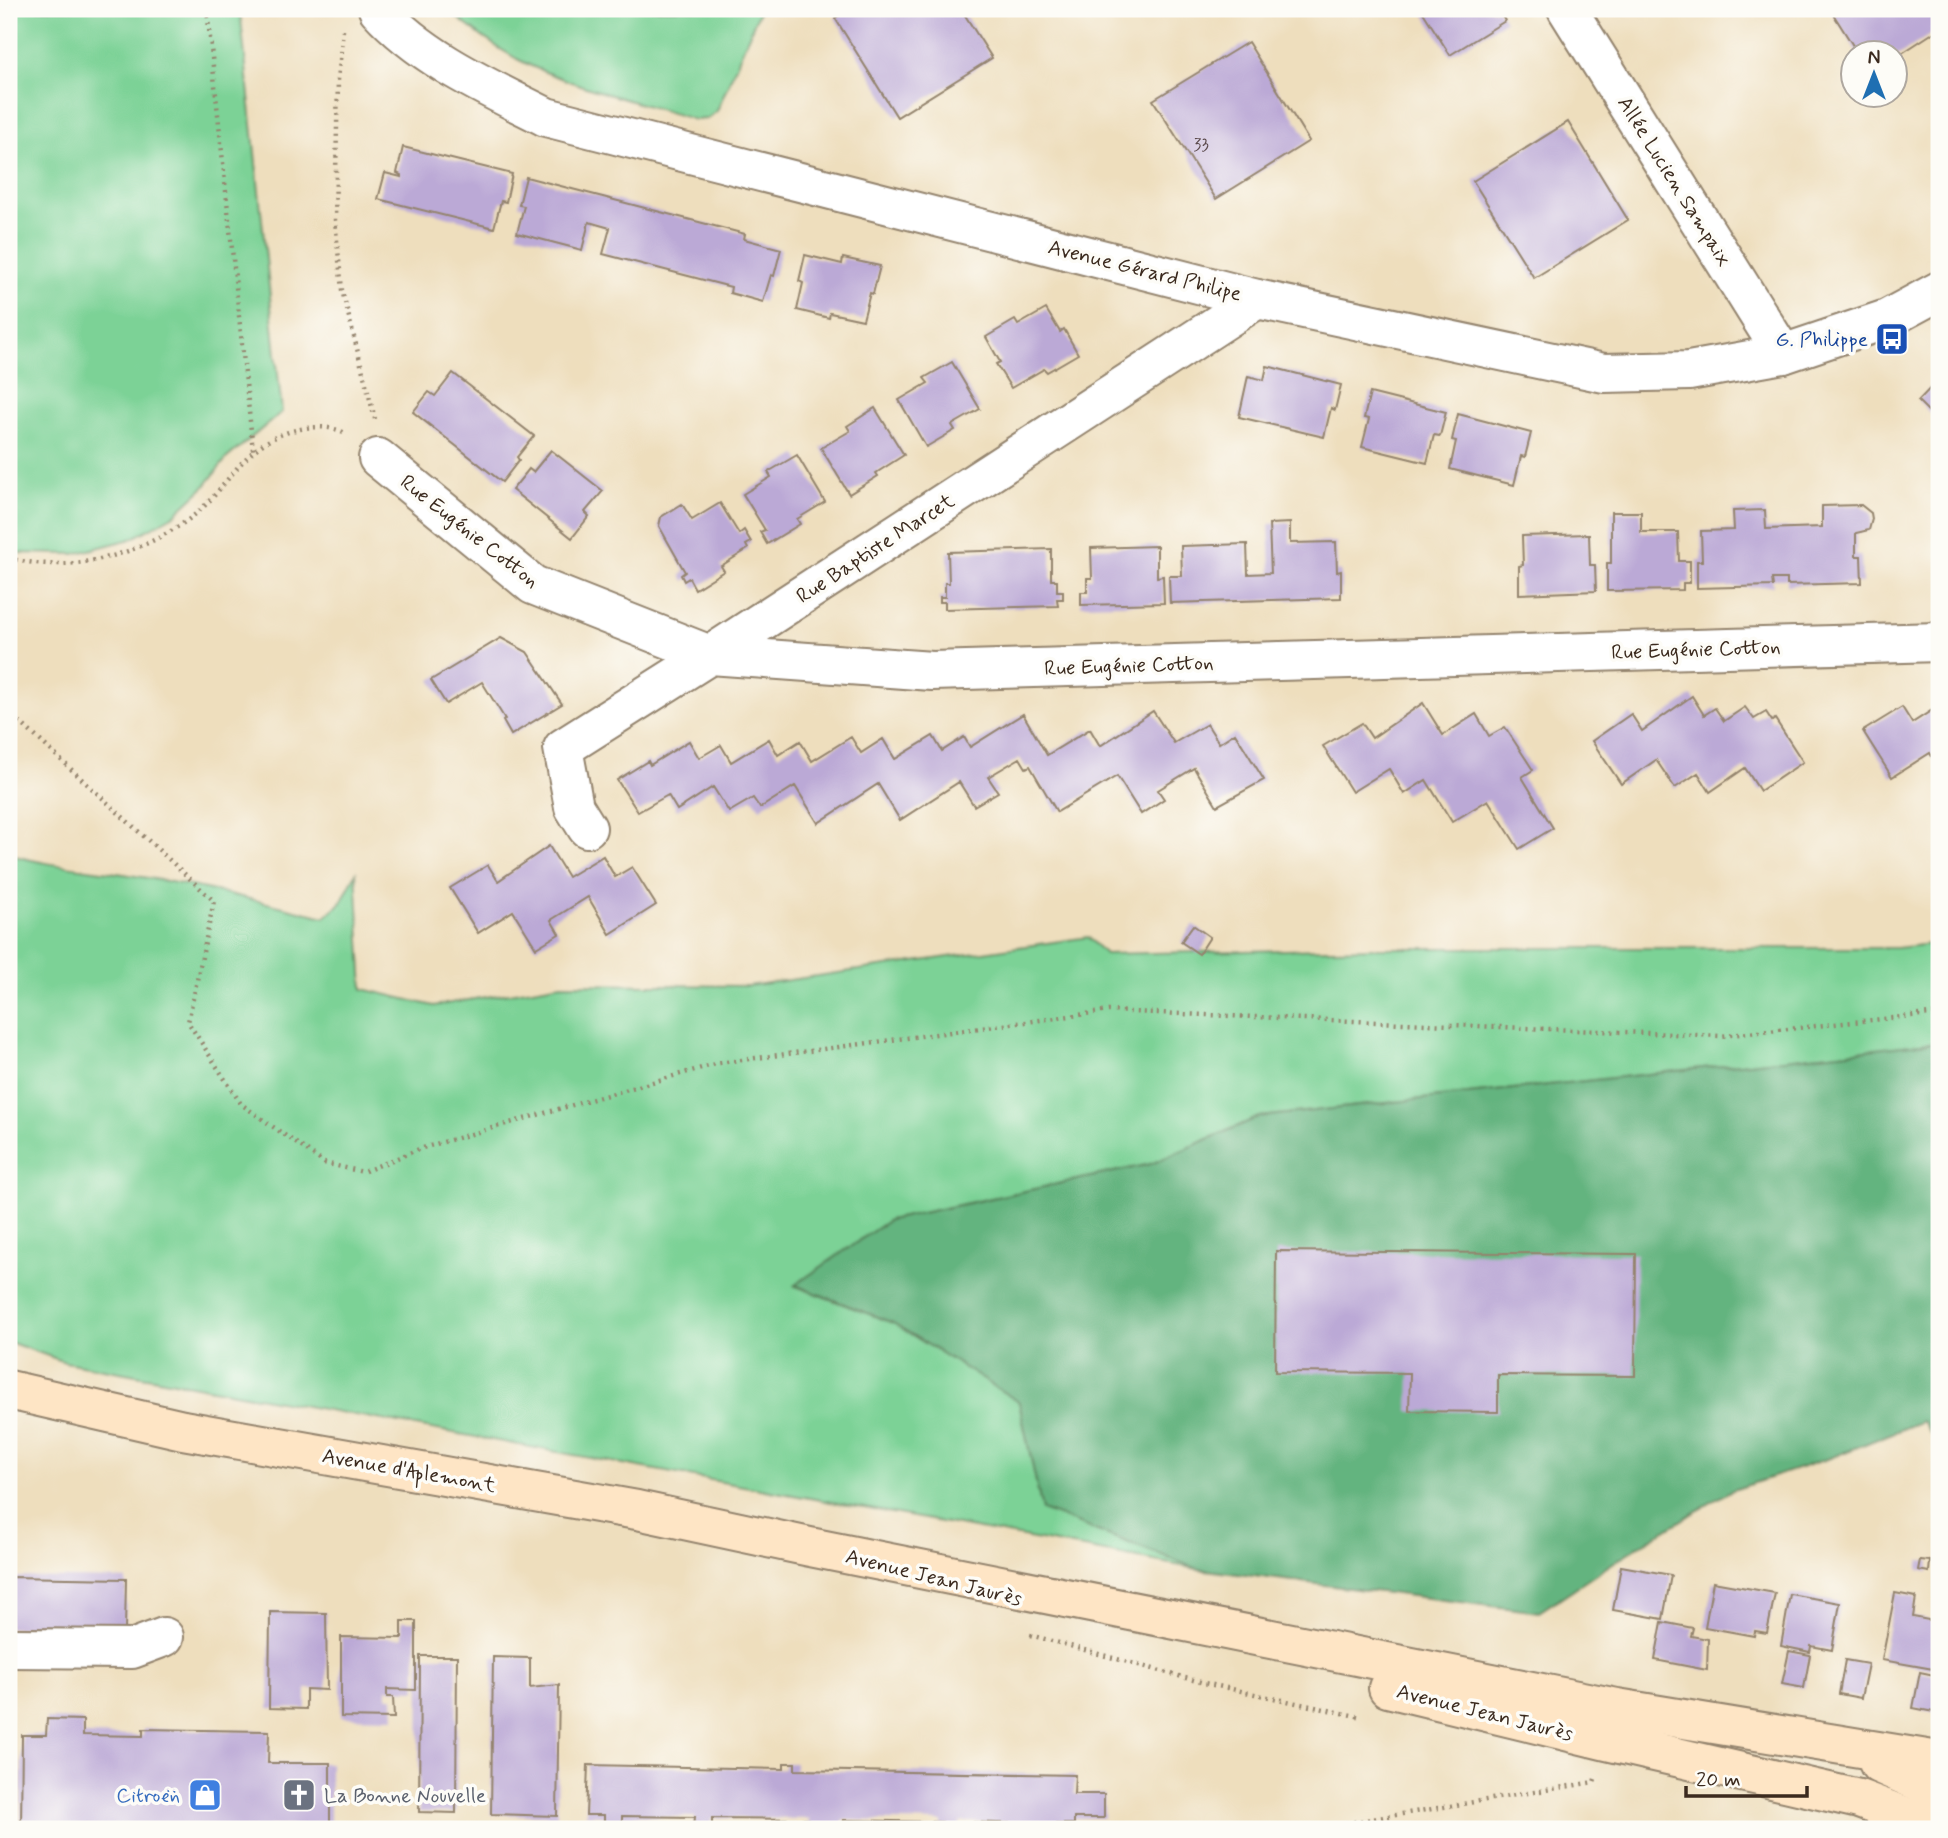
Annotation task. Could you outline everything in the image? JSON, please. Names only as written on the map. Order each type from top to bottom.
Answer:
[{"type":"street","name":"Allée Lucien Sampaix","points":[[1567,9],[1783,354]]},
{"type":"street","name":"Avenue Gérard Philipe","points":[[361,15],[397,29],[464,76],[546,117],[1257,299],[1604,373],[1689,371],[1783,354],[1887,319],[1939,290]]},
{"type":"street","name":"Rue Baptiste Marcet","points":[[587,828],[574,807],[563,748],[1257,299]]},
{"type":"street","name":"Rue Eugénie Cotton","points":[[378,458],[533,585],[710,655],[932,671],[1939,642]]},
{"type":"street","name":"Avenue d'Aplemont","points":[[9,1390],[183,1430],[638,1510],[810,1547]]},
{"type":"street","name":"Avenue Jean Jaurès","points":[[810,1547],[1612,1725],[1859,1799],[1916,1820],[1926,1829]]},
{"type":"street","points":[[9,1648],[132,1649],[164,1637]]},
{"type":"street","points":[[1612,1725],[1717,1725],[1939,1761]]},
{"type":"street","points":[[1717,1725],[1881,1765],[1920,1782],[1939,1795]]},
{"type":"path","points":[[207,9],[253,450]]},
{"type":"path","points":[[361,15],[338,80],[335,220],[342,290],[378,431],[378,458]]},
{"type":"path","points":[[9,558],[64,565],[110,558],[150,542],[184,524],[213,498],[253,450],[290,430],[320,426],[344,432],[378,458]]},
{"type":"path","points":[[9,712],[214,901],[188,1022],[241,1104],[324,1163],[363,1172],[419,1149],[719,1063],[1108,1011],[1721,1036],[1939,1013]]},
{"type":"path","points":[[1017,1631],[1204,1683],[1362,1717]]},
{"type":"path","points":[[1312,1829],[1594,1782],[1612,1725]]},
{"type":"green space","points":[[9,9],[240,9],[282,412],[227,458],[204,487],[174,515],[131,539],[74,554],[9,553]]},
{"type":"green space","points":[[447,9],[760,9],[717,111],[707,119],[695,120],[537,69],[498,48]]},
{"type":"green space","points":[[9,854],[56,865],[184,885],[325,917],[341,903],[356,873],[363,989],[434,1006],[561,984],[748,986],[1088,937],[1105,954],[1376,948],[1897,948],[1939,943],[1939,1042],[1259,1117],[1151,1164],[889,1220],[795,1286],[893,1323],[1019,1402],[1042,1510],[1198,1569],[65,1362],[9,1342]]},
{"type":"green space","points":[[1939,1042],[1939,1445],[1922,1421],[1830,1458],[1730,1491],[1637,1547],[1539,1612],[1198,1569],[1042,1510],[1019,1402],[893,1323],[795,1285],[889,1220],[1151,1164],[1259,1117]]},
{"type":"building","points":[[850,9],[961,9],[992,58],[897,117],[835,18]]},
{"type":"building","points":[[1421,9],[1498,9],[1505,21],[1450,55]]},
{"type":"building","points":[[1830,9],[1939,9],[1939,29],[1910,48],[1910,38],[1848,38]]},
{"type":"building","points":[[1248,42],[1309,141],[1216,199],[1153,100]]},
{"type":"building","points":[[1568,122],[1628,220],[1534,278],[1473,181]]},
{"type":"building","points":[[403,147],[512,174],[506,202],[501,201],[494,228],[378,199],[385,173],[401,177],[397,173]]},
{"type":"building","points":[[526,177],[745,234],[744,239],[781,249],[763,302],[730,293],[731,287],[603,254],[610,228],[589,222],[582,250],[517,233],[524,206],[519,205]]},
{"type":"building","points":[[805,255],[842,264],[843,258],[880,266],[863,320],[830,313],[829,318],[797,310],[803,283],[799,281]]},
{"type":"building","points":[[1046,309],[1060,332],[1064,329],[1078,354],[1011,388],[996,364],[1000,362],[986,337],[1015,320],[1018,325]]},
{"type":"building","points":[[952,362],[980,409],[952,425],[955,430],[926,447],[899,400],[928,383],[924,378]]},
{"type":"building","points":[[1267,366],[1341,385],[1335,410],[1331,408],[1324,437],[1239,417],[1248,376],[1264,380]]},
{"type":"building","points":[[453,373],[534,436],[502,482],[413,412],[429,392],[435,396]]},
{"type":"building","points":[[1939,379],[1939,422],[1918,401]]},
{"type":"building","points":[[1370,393],[1446,412],[1440,436],[1434,435],[1427,463],[1362,447],[1369,419],[1364,418]]},
{"type":"building","points":[[875,408],[904,455],[849,494],[821,448],[850,431],[847,426]]},
{"type":"building","points":[[1458,414],[1531,433],[1525,457],[1521,456],[1514,485],[1450,469],[1456,441],[1452,440]]},
{"type":"building","points":[[551,450],[603,491],[585,512],[589,516],[572,538],[512,490],[529,469],[533,472]]},
{"type":"building","points":[[797,455],[825,502],[797,519],[800,524],[767,544],[760,532],[765,530],[743,494],[771,477],[768,472]]},
{"type":"building","points":[[720,503],[739,534],[744,530],[751,542],[746,545],[748,549],[721,566],[724,571],[695,589],[689,578],[684,581],[681,575],[685,572],[659,526],[661,517],[682,504],[692,520]]},
{"type":"building","points":[[1861,505],[1871,513],[1872,519],[1869,530],[1856,533],[1856,556],[1861,556],[1862,583],[1787,585],[1787,579],[1772,579],[1773,586],[1697,588],[1697,561],[1702,561],[1701,531],[1734,530],[1733,511],[1765,510],[1766,529],[1822,527],[1822,506]]},
{"type":"building","points":[[1611,512],[1641,512],[1641,532],[1678,532],[1679,561],[1690,561],[1690,583],[1683,583],[1683,590],[1607,591],[1607,563],[1611,563]]},
{"type":"building","points":[[1290,523],[1290,543],[1336,542],[1337,572],[1341,571],[1341,598],[1170,603],[1169,576],[1182,576],[1181,546],[1247,544],[1248,574],[1271,573],[1269,524]]},
{"type":"building","points":[[1589,534],[1590,565],[1595,565],[1596,591],[1519,594],[1519,566],[1523,565],[1522,536]]},
{"type":"building","points":[[1157,546],[1157,577],[1163,576],[1164,603],[1081,605],[1081,592],[1087,592],[1087,578],[1092,578],[1091,548]]},
{"type":"building","points":[[1051,549],[1051,580],[1057,580],[1057,591],[1063,591],[1063,599],[1057,599],[1058,606],[945,609],[945,602],[940,602],[940,597],[945,597],[945,583],[949,583],[948,552]]},
{"type":"building","points":[[501,638],[527,652],[562,704],[511,735],[503,721],[505,719],[482,682],[446,704],[431,680]]},
{"type":"building","points":[[1692,696],[1704,715],[1715,708],[1724,721],[1745,707],[1754,719],[1766,712],[1772,721],[1775,719],[1803,762],[1760,791],[1745,768],[1710,792],[1698,773],[1675,788],[1656,760],[1621,784],[1592,741],[1631,714],[1642,731]]},
{"type":"building","points":[[1423,703],[1443,735],[1476,714],[1489,736],[1505,727],[1533,770],[1522,777],[1553,828],[1519,849],[1488,800],[1452,822],[1426,780],[1404,794],[1389,769],[1352,792],[1323,746],[1362,723],[1372,738]]},
{"type":"building","points":[[1902,707],[1912,723],[1934,709],[1939,718],[1939,769],[1930,753],[1892,777],[1863,731]]},
{"type":"building","points":[[1153,711],[1174,743],[1207,724],[1219,743],[1235,733],[1264,780],[1217,806],[1194,768],[1158,790],[1164,799],[1141,814],[1117,776],[1057,812],[1030,766],[1026,768],[1020,758],[988,777],[998,792],[974,806],[959,782],[900,820],[878,784],[818,823],[795,786],[760,808],[753,798],[729,812],[713,787],[677,810],[668,795],[638,812],[617,780],[648,761],[650,765],[689,741],[699,758],[721,745],[731,762],[769,739],[778,755],[800,741],[812,761],[851,737],[861,753],[883,739],[895,759],[933,736],[942,751],[964,737],[970,747],[1023,714],[1047,755],[1090,729],[1100,746]]},
{"type":"building","points":[[549,846],[568,877],[603,856],[615,877],[632,867],[656,905],[610,934],[588,897],[551,920],[559,934],[536,948],[513,911],[478,933],[450,888],[488,865],[498,881]]},
{"type":"building","points":[[1193,925],[1210,937],[1199,954],[1181,942]]},
{"type":"building","points":[[1276,1251],[1636,1254],[1635,1376],[1498,1375],[1498,1412],[1409,1411],[1410,1373],[1275,1372]]},
{"type":"building","points":[[1920,1560],[1930,1561],[1929,1572],[1918,1570]]},
{"type":"building","points":[[1621,1566],[1671,1575],[1663,1619],[1613,1610]]},
{"type":"building","points":[[9,1577],[126,1579],[125,1630],[9,1628]]},
{"type":"building","points":[[1713,1582],[1775,1593],[1767,1633],[1755,1631],[1754,1636],[1705,1627]]},
{"type":"building","points":[[1895,1593],[1916,1597],[1913,1617],[1939,1622],[1939,1670],[1882,1660]]},
{"type":"building","points":[[1790,1594],[1840,1603],[1832,1650],[1811,1646],[1810,1652],[1781,1646]]},
{"type":"building","points":[[270,1612],[326,1613],[327,1690],[306,1689],[306,1709],[269,1708]]},
{"type":"building","points":[[402,1621],[416,1621],[416,1690],[387,1689],[387,1697],[393,1697],[394,1718],[341,1717],[341,1637],[402,1638]]},
{"type":"building","points":[[1662,1622],[1693,1628],[1691,1636],[1708,1639],[1707,1670],[1655,1660]]},
{"type":"building","points":[[1789,1651],[1810,1655],[1804,1688],[1782,1684]]},
{"type":"building","points":[[420,1656],[457,1656],[456,1813],[419,1812]]},
{"type":"building","points":[[493,1657],[530,1658],[530,1688],[559,1685],[557,1816],[491,1814]]},
{"type":"building","points":[[1845,1660],[1868,1664],[1861,1698],[1839,1694]]},
{"type":"building","points":[[1920,1672],[1939,1676],[1939,1713],[1913,1708]]},
{"type":"building","points":[[47,1719],[83,1720],[83,1735],[143,1736],[143,1729],[269,1731],[268,1763],[330,1763],[330,1826],[268,1826],[268,1829],[21,1829],[22,1735],[46,1735]]},
{"type":"building","points":[[784,1763],[795,1763],[795,1770],[1075,1775],[1074,1794],[1104,1794],[1104,1818],[1074,1818],[1074,1824],[1050,1824],[1050,1829],[1033,1829],[1033,1824],[960,1822],[960,1829],[942,1829],[942,1822],[843,1820],[843,1829],[809,1829],[809,1819],[712,1818],[712,1826],[694,1826],[695,1817],[622,1816],[622,1824],[604,1824],[604,1815],[586,1815],[588,1765],[784,1769]]},
{"type":"building","points":[[9,1807],[14,1807],[14,1829],[9,1829]]},
{"type":"place","name":"G. Philippe","points":[[1892,339]]},
{"type":"place","name":"Citroën","points":[[205,1795]]},
{"type":"place","name":"La Bonne Nouvelle","points":[[299,1795]]}]
